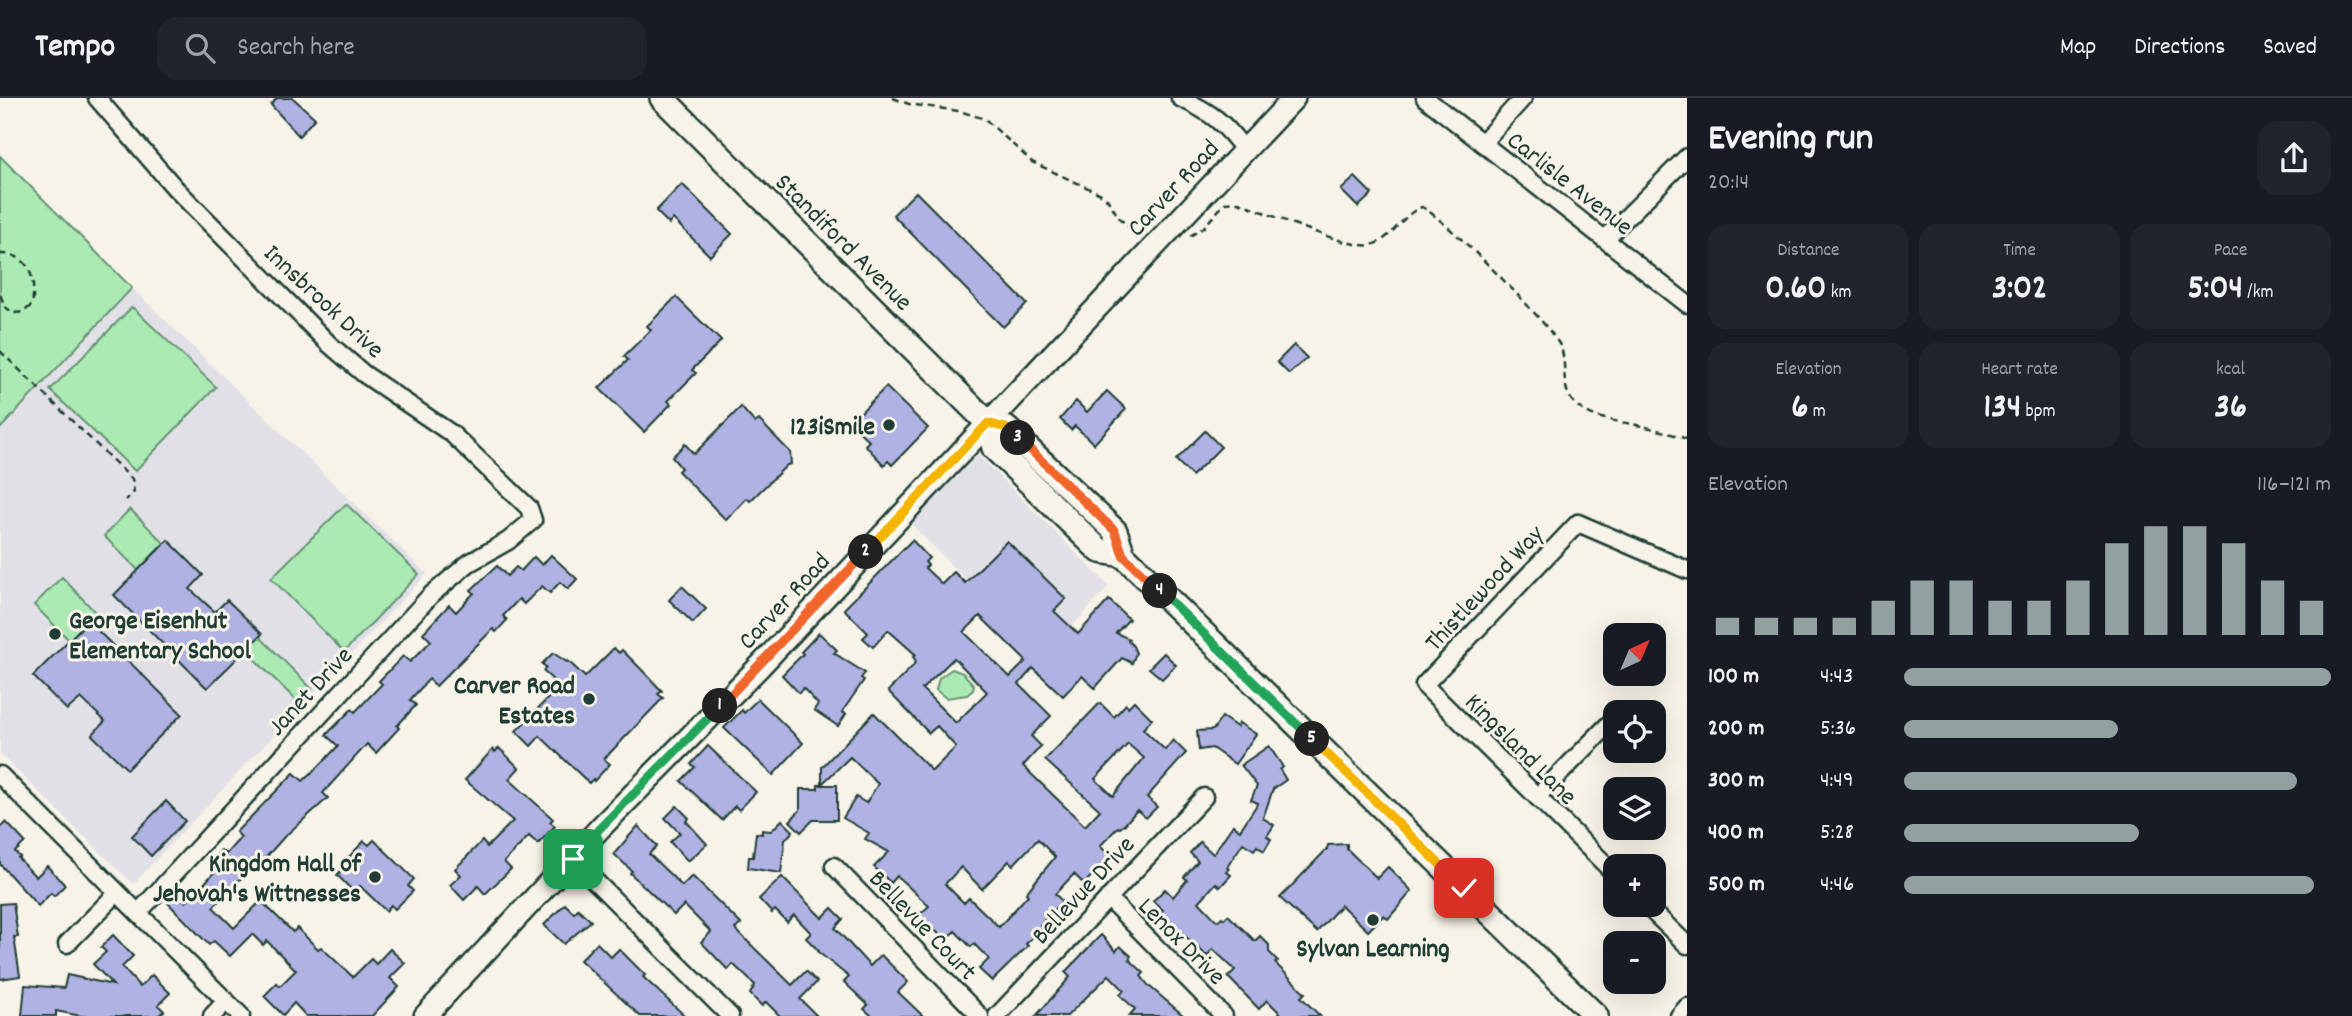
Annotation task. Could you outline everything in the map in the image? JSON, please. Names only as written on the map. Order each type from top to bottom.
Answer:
[{"type":"main road","name":"Standiford Avenue","points":[[662,98],[988,423],[1006,428],[1091,506],[1115,531],[1123,555],[1596,1016]]},
{"type":"street","name":"Innsbrook Drive","points":[[97,98],[175,188],[329,344],[364,374],[452,434],[529,508],[533,520]]},
{"type":"street","points":[[1180,98],[1203,108],[1220,120],[1245,151]]},
{"type":"street","name":"Carver Road","points":[[425,1016],[600,828],[760,666],[1294,98]]},
{"type":"street","name":"Carlisle Avenue","points":[[1425,98],[1687,304]]},
{"type":"street","points":[[1482,143],[1523,98]]},
{"type":"street","points":[[1605,239],[1687,157]]},
{"type":"street","name":"Janet Drive","points":[[138,913],[431,595],[469,563],[508,541],[533,520]]},
{"type":"street","name":"Thistlewood Way","points":[[1424,685],[1578,523],[1687,570]]},
{"type":"street","name":"Kingsland Lane","points":[[1424,685],[1603,862]]},
{"type":"street","points":[[1537,797],[1603,730]]},
{"type":"street","points":[[4,786],[138,913],[241,1016]]},
{"type":"street","name":"Bellevue Drive","points":[[997,1016],[1204,797]]},
{"type":"street","points":[[573,859],[730,1016]]},
{"type":"street","name":"Bellevue Court","points":[[834,866],[980,1016]]},
{"type":"street","points":[[67,944],[117,893]]},
{"type":"street","name":"Lenox Drive","points":[[1108,898],[1224,1016]]},
{"type":"street","points":[[1658,917],[1687,945]]},
{"type":"street","points":[[212,1016],[226,1001]]},
{"type":"street","points":[[1679,1016],[1687,1007]]},
{"type":"path","points":[[892,98],[909,104],[959,111],[985,119],[1032,162],[1101,194],[1120,219],[1137,234],[1145,229]]},
{"type":"path","points":[[1187,237],[1203,228],[1225,203],[1238,202],[1350,244],[1371,246],[1381,241],[1412,210],[1423,207],[1456,234],[1548,328],[1561,347],[1566,391],[1577,406],[1601,418],[1687,439]]},
{"type":"path","points":[[0,254],[17,257],[25,265],[33,274],[34,292],[32,305],[23,312],[14,313],[5,307],[0,294]]},
{"type":"path","points":[[0,351],[132,479],[134,492],[126,500]]},
{"type":"shaded area","points":[[132,288],[427,574],[133,884],[0,754],[0,429]]},
{"type":"shaded area","points":[[976,453],[1109,586],[1043,658],[909,522]]},
{"type":"green space","points":[[0,156],[132,288],[0,429]]},
{"type":"green space","points":[[132,307],[216,387],[135,471],[50,390]]},
{"type":"green space","points":[[346,504],[419,574],[344,652],[271,578]]},
{"type":"green space","points":[[130,509],[164,543],[138,570],[104,536]]},
{"type":"green space","points":[[62,577],[96,613],[69,640],[34,605]]},
{"type":"green space","points":[[259,636],[312,689],[299,703],[245,650]]},
{"type":"green space","points":[[952,669],[963,673],[974,685],[967,695],[946,698],[936,690],[939,678]]},
{"type":"building","points":[[277,98],[293,98],[315,118],[299,136],[271,105]]},
{"type":"building","points":[[1355,177],[1372,194],[1358,207],[1341,190]]},
{"type":"building","points":[[682,184],[732,234],[710,256],[673,219],[669,224],[656,211]]},
{"type":"building","points":[[916,192],[1027,304],[1003,327],[893,215]]},
{"type":"building","points":[[676,297],[721,341],[692,370],[696,373],[668,401],[671,404],[644,432],[599,388],[628,360],[624,356],[651,330],[647,326]]},
{"type":"building","points":[[1294,345],[1307,358],[1289,374],[1277,362]]},
{"type":"building","name":"123iSmile","points":[[886,387],[928,428],[892,465],[888,461],[884,465],[865,445],[869,441],[850,423]]},
{"type":"building","points":[[1107,391],[1126,409],[1094,444],[1075,426],[1071,430],[1060,419],[1076,401],[1087,412]]},
{"type":"building","points":[[741,407],[755,423],[759,420],[790,452],[791,464],[750,501],[747,498],[726,520],[678,471],[681,468],[672,457],[685,444],[694,454]]},
{"type":"building","points":[[1205,431],[1221,447],[1192,476],[1176,460]]},
{"type":"building","points":[[168,540],[203,575],[190,589],[215,612],[227,600],[262,634],[207,688],[114,595]]},
{"type":"building","points":[[912,540],[929,558],[925,562],[928,565],[925,568],[942,584],[954,572],[965,583],[1007,541],[1066,599],[1054,611],[1078,634],[1109,600],[1129,619],[1116,633],[1129,639],[1136,653],[1132,663],[1122,658],[1095,688],[1082,676],[1063,696],[1033,668],[1019,684],[1051,716],[1031,736],[1041,746],[1023,766],[1085,826],[1100,810],[1045,760],[1100,703],[1114,717],[1126,704],[1128,707],[1134,701],[1152,719],[1143,729],[1165,750],[1173,740],[1186,753],[1147,797],[1157,807],[1146,818],[1137,810],[1125,824],[1118,827],[1100,846],[1110,856],[1084,884],[1074,874],[1055,894],[1062,901],[1040,925],[1042,927],[1026,944],[1028,946],[992,981],[979,969],[989,959],[974,944],[971,947],[955,931],[945,940],[919,915],[929,906],[897,876],[891,883],[874,867],[889,852],[865,839],[869,833],[843,818],[856,797],[866,803],[878,784],[850,757],[822,784],[822,767],[874,713],[932,771],[956,747],[937,726],[929,733],[888,691],[913,666],[916,661],[913,657],[916,655],[888,630],[873,647],[863,638],[868,633],[844,609]],"holes":[[[980,616],[1026,661],[1010,677],[964,632]],[[954,658],[987,692],[956,723],[922,689]],[[1128,744],[1144,758],[1113,796],[1095,779]],[[1038,839],[1055,857],[1026,893],[1028,895],[999,927],[969,898],[964,903],[945,884],[961,867],[982,889],[1009,861],[1013,865]]]},
{"type":"building","points":[[551,555],[577,579],[568,589],[560,582],[550,593],[542,586],[524,604],[519,599],[503,616],[507,620],[496,632],[493,629],[436,686],[429,679],[410,700],[416,705],[376,753],[367,744],[323,793],[328,798],[284,837],[253,872],[250,869],[213,907],[234,928],[261,901],[293,932],[297,928],[353,977],[371,959],[376,964],[390,949],[405,963],[390,978],[399,987],[372,1016],[306,1016],[294,1003],[283,1015],[264,996],[277,983],[280,986],[296,970],[267,941],[263,945],[252,934],[230,956],[214,941],[209,945],[168,903],[178,894],[186,902],[217,869],[210,862],[221,850],[226,854],[241,837],[236,832],[294,773],[303,781],[338,746],[326,735],[352,709],[355,712],[382,684],[379,681],[403,656],[410,662],[431,641],[423,633],[449,605],[456,612],[474,593],[471,590],[497,566],[507,576],[516,567],[521,571],[534,557],[542,565]]},
{"type":"building","points":[[682,586],[706,609],[693,623],[669,600]]},
{"type":"building","points":[[88,621],[182,714],[127,769],[92,735],[105,721],[81,698],[67,710],[33,676]]},
{"type":"building","points":[[819,633],[837,650],[834,653],[865,673],[861,678],[864,680],[842,712],[846,714],[838,726],[814,710],[818,704],[803,688],[799,693],[782,675]]},
{"type":"building","points":[[614,648],[619,653],[622,650],[638,666],[662,691],[658,694],[663,698],[604,759],[610,764],[589,783],[540,736],[531,746],[516,731],[557,689],[550,683],[553,680],[543,671],[546,667],[542,664],[553,653],[568,661],[585,677]]},
{"type":"building","points":[[1164,653],[1176,665],[1162,679],[1149,668]]},
{"type":"building","points":[[758,699],[803,743],[773,775],[724,728]]},
{"type":"building","points":[[1222,717],[1237,727],[1239,723],[1256,734],[1235,764],[1212,748],[1199,750],[1197,731],[1213,730]]},
{"type":"building","points":[[708,746],[756,792],[739,810],[735,806],[722,820],[681,781],[695,767],[691,764]]},
{"type":"building","points":[[1269,746],[1283,767],[1280,770],[1286,780],[1273,789],[1263,818],[1274,825],[1267,836],[1271,839],[1264,851],[1257,846],[1254,850],[1243,843],[1227,867],[1229,869],[1226,871],[1231,875],[1220,887],[1216,883],[1199,902],[1217,921],[1228,915],[1255,941],[1260,936],[1278,961],[1275,963],[1305,993],[1301,997],[1320,1016],[1283,1016],[1267,1000],[1259,1009],[1228,977],[1235,970],[1213,949],[1207,956],[1160,913],[1163,910],[1153,901],[1165,889],[1173,897],[1187,880],[1184,877],[1198,861],[1190,853],[1200,842],[1213,854],[1233,825],[1240,830],[1258,803],[1251,800],[1257,786],[1241,765]]},
{"type":"building","points":[[499,748],[519,768],[509,779],[553,819],[550,822],[555,826],[538,844],[529,836],[504,862],[511,869],[485,894],[478,886],[464,900],[450,885],[461,875],[455,869],[482,841],[487,847],[513,821],[465,780],[493,749],[495,752]]},
{"type":"building","points":[[818,785],[837,785],[837,820],[813,820],[801,832],[790,821],[800,810],[800,789],[818,789]]},
{"type":"building","points":[[166,801],[185,821],[151,856],[132,836]]},
{"type":"building","points":[[677,806],[689,818],[686,821],[707,844],[688,861],[670,842],[680,833],[665,818]]},
{"type":"building","points":[[782,820],[793,831],[785,840],[781,873],[748,868],[749,857],[753,857],[756,833],[762,834],[762,830],[771,831]]},
{"type":"building","points":[[6,822],[25,842],[15,852],[20,857],[18,858],[36,877],[47,866],[65,885],[54,896],[51,893],[38,906],[0,864],[0,828]]},
{"type":"building","points":[[638,826],[657,846],[649,854],[682,886],[692,876],[741,924],[735,929],[792,985],[806,971],[817,982],[800,999],[817,1016],[780,1016],[766,1002],[762,1006],[750,994],[755,985],[733,964],[728,970],[701,942],[711,932],[684,905],[674,915],[630,873],[632,871],[614,854]]},
{"type":"building","name":"Kingdom Hall of Jehovah's Wittnesses","points":[[374,840],[414,879],[408,886],[413,891],[395,909],[391,905],[386,911],[360,886],[354,892],[337,875],[348,864],[345,861],[364,841],[369,845]]},
{"type":"building","points":[[1347,844],[1347,849],[1377,878],[1388,867],[1412,891],[1388,919],[1384,915],[1368,931],[1341,905],[1317,932],[1280,898],[1328,845]]},
{"type":"building","points":[[782,877],[822,918],[832,908],[843,919],[835,928],[870,966],[881,955],[908,982],[898,992],[923,1016],[872,1016],[864,1009],[868,1005],[844,982],[849,977],[818,952],[806,938],[811,933],[794,915],[787,922],[775,910],[772,913],[759,899]]},
{"type":"building","points":[[13,903],[18,937],[14,937],[20,976],[0,979],[0,904]]},
{"type":"building","points":[[565,904],[574,913],[578,909],[591,921],[564,944],[544,925]]},
{"type":"building","points":[[113,935],[133,956],[122,967],[140,987],[152,975],[170,993],[158,1005],[164,1011],[158,1016],[81,1016],[56,1011],[56,1016],[22,1016],[25,985],[64,988],[67,975],[113,985],[93,964],[106,952],[101,947]]},
{"type":"building","points":[[1101,935],[1116,951],[1120,946],[1131,956],[1129,959],[1144,973],[1141,976],[1149,986],[1184,1016],[1129,1016],[1135,1009],[1120,995],[1124,990],[1109,975],[1067,1016],[1036,1016],[1070,977],[1065,972]]},
{"type":"building","points":[[597,943],[611,957],[619,949],[645,975],[643,977],[685,1016],[640,1016],[580,960]]},
{"type":"place","name":"123iSmile","points":[[889,425]]},
{"type":"place","name":"George Eisenhut Elementary School","points":[[55,634]]},
{"type":"place","name":"Carver Road Estates","points":[[589,699]]},
{"type":"place","name":"Kingdom Hall of Jehovah's Wittnesses","points":[[375,877]]},
{"type":"place","name":"Sylvan Learning","points":[[1373,920]]},
{"type":"route","points":[[573,859],[600,828],[760,666],[988,423],[1006,428],[1091,506],[1115,531],[1123,555],[1464,888]]}]
